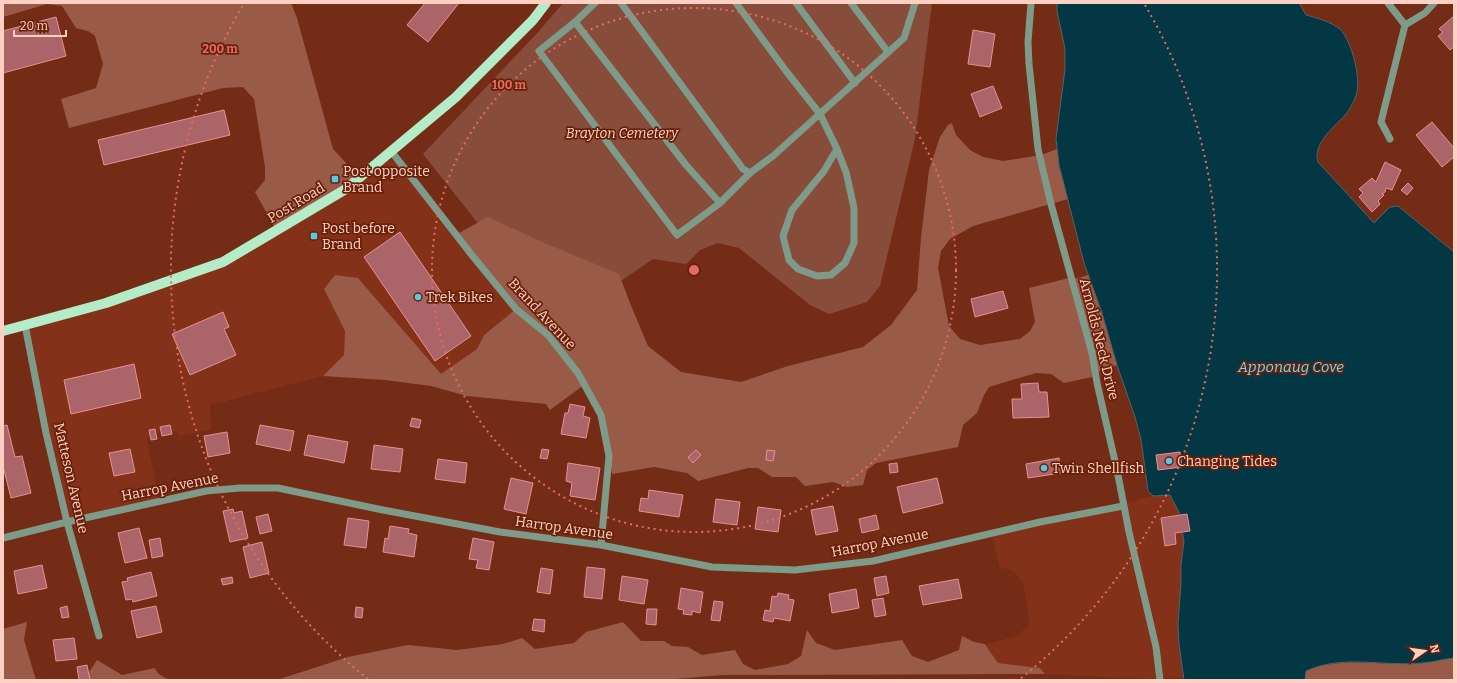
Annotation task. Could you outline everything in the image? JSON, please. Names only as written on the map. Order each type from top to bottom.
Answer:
[{"type":"main road","name":"Post Road","points":[[3,331],[106,303],[223,262],[346,189],[456,97],[533,20],[546,3]]},
{"type":"street","points":[[595,3],[575,22],[539,51],[677,235],[720,203],[750,173],[773,156],[904,38],[914,7],[907,3]]},
{"type":"street","points":[[621,3],[738,163],[743,169],[750,173]]},
{"type":"street","points":[[736,3],[820,114],[837,149],[846,172],[854,208],[854,243],[845,263],[830,275],[817,276],[798,269],[789,260],[783,236],[792,210],[824,171],[837,149]]},
{"type":"street","points":[[796,3],[855,83]]},
{"type":"street","points":[[851,3],[888,52]]},
{"type":"street","name":"Arnolds Neck Drive","points":[[1031,3],[1028,42],[1029,64],[1038,149],[1053,211],[1092,353],[1124,506],[1156,647],[1160,680]]},
{"type":"street","points":[[1388,3],[1405,25]]},
{"type":"street","points":[[1390,139],[1381,122],[1405,25],[1425,13],[1434,3]]},
{"type":"street","points":[[575,22],[686,165],[720,203]]},
{"type":"street","name":"Brand Avenue","points":[[391,152],[516,309],[548,335],[573,368],[601,415],[609,456],[601,545]]},
{"type":"street","name":"Matteson Avenue","points":[[26,325],[46,433],[99,636]]},
{"type":"street","name":"Harrop Avenue","points":[[3,538],[206,491],[240,488],[278,488],[500,532],[601,545],[712,567],[795,570],[873,561],[1040,522],[1124,506]]},
{"type":"shaded area","points":[[3,3],[291,3],[297,18],[333,149],[360,178],[275,228],[255,192],[265,180],[265,167],[254,99],[243,87],[223,88],[69,128],[61,99],[96,88],[103,64],[95,36],[88,31],[76,28],[62,6],[47,4],[3,17]]},
{"type":"shaded area","points":[[952,123],[956,135],[970,150],[983,157],[1003,161],[1041,155],[1057,149],[1059,165],[1068,199],[973,226],[950,239],[941,251],[938,268],[949,326],[960,339],[980,345],[1020,339],[1030,331],[1035,322],[1029,288],[1073,277],[1074,279],[1088,275],[1102,313],[1117,365],[1097,372],[1097,376],[1064,383],[1051,374],[1036,373],[989,387],[977,413],[963,425],[958,447],[876,463],[867,470],[863,485],[847,487],[833,482],[805,486],[796,477],[772,477],[758,468],[748,468],[698,481],[687,473],[654,467],[612,474],[603,416],[584,385],[550,410],[546,404],[467,396],[431,386],[385,380],[323,376],[344,355],[345,331],[324,289],[335,275],[358,278],[441,374],[477,349],[484,335],[516,309],[459,233],[488,217],[540,241],[619,274],[648,346],[681,372],[741,382],[788,366],[863,347],[891,325],[917,290],[929,170],[940,137],[948,125]]},
{"type":"shaded area","points":[[397,155],[516,310],[484,335],[477,349],[441,375],[358,278],[324,289],[345,331],[344,355],[323,376],[223,403],[210,404],[211,430],[180,436],[174,431],[157,432],[147,438],[159,501],[67,522],[27,327],[226,262]]},
{"type":"shaded area","points":[[1170,495],[1179,512],[1184,541],[1181,565],[1178,624],[1183,677],[1157,679],[1045,674],[1040,668],[998,663],[986,644],[1017,636],[1028,626],[1029,616],[1023,582],[1012,570],[1000,568],[992,536],[1153,496]]},
{"type":"shaded area","points":[[27,622],[24,640],[36,680],[3,680],[3,629]]},
{"type":"shaded area","points":[[623,622],[641,641],[664,641],[672,646],[688,647],[702,655],[735,650],[743,664],[755,670],[788,664],[801,656],[807,630],[816,643],[835,650],[902,640],[912,656],[928,662],[959,650],[962,636],[974,642],[985,644],[998,663],[1040,668],[1045,674],[723,675],[663,680],[277,680],[348,657],[408,645],[457,650],[503,644],[522,638],[535,649],[574,643],[586,632]]},
{"type":"shaded area","points":[[1454,658],[1454,680],[1305,680],[1306,671],[1320,666],[1349,662],[1408,664],[1427,663]]},
{"type":"shaded area","points":[[97,660],[122,675],[155,668],[160,675],[172,680],[84,680]]},
{"type":"green space","name":"Brayton Cemetery","points":[[563,3],[932,3],[915,139],[880,286],[867,302],[829,314],[810,305],[739,248],[718,243],[700,250],[686,264],[653,259],[558,324],[423,154],[540,30]]},
{"type":"water","name":"Apponaug Cove","points":[[1057,3],[1299,3],[1306,15],[1332,24],[1340,29],[1349,43],[1357,73],[1357,91],[1347,112],[1326,135],[1318,148],[1318,162],[1374,223],[1390,207],[1398,206],[1454,252],[1454,658],[1427,663],[1408,664],[1364,662],[1334,663],[1306,671],[1305,680],[1184,680],[1178,624],[1181,565],[1184,541],[1179,512],[1170,495],[1153,496],[1148,491],[1141,439],[1135,417],[1117,365],[1102,313],[1084,263],[1059,165],[1056,139],[1065,69],[1065,49],[1057,11]]},
{"type":"building","points":[[425,3],[459,3],[428,42],[407,25]]},
{"type":"building","points":[[1454,16],[1454,47],[1450,50],[1438,36],[1443,32],[1439,29]]},
{"type":"building","points":[[56,17],[66,56],[3,73],[3,31]]},
{"type":"building","points":[[973,30],[995,34],[990,67],[968,64]]},
{"type":"building","points":[[993,86],[1002,108],[980,117],[971,94]]},
{"type":"building","points":[[224,110],[230,135],[104,165],[98,140]]},
{"type":"building","points":[[1432,122],[1454,148],[1454,157],[1442,167],[1416,135]]},
{"type":"building","points":[[1385,162],[1401,170],[1392,190],[1386,188],[1385,192],[1382,194],[1384,195],[1378,201],[1380,204],[1372,212],[1359,197],[1363,193],[1359,189],[1372,178],[1376,182]]},
{"type":"building","points":[[1408,183],[1413,188],[1407,195],[1401,190]]},
{"type":"building","name":"Trek Bikes","points":[[400,232],[471,336],[435,361],[364,257]]},
{"type":"building","points":[[1003,291],[1008,308],[975,317],[971,299]]},
{"type":"building","points":[[223,312],[229,327],[224,329],[236,355],[190,375],[172,334]]},
{"type":"building","points":[[134,364],[141,398],[71,414],[64,380]]},
{"type":"building","points":[[1038,383],[1039,392],[1047,392],[1049,417],[1013,418],[1012,399],[1022,399],[1021,384]]},
{"type":"building","points":[[570,404],[585,407],[583,416],[590,418],[586,438],[561,434],[565,413],[568,413]]},
{"type":"building","points":[[412,418],[421,420],[419,428],[410,426]]},
{"type":"building","points":[[7,425],[15,457],[22,456],[31,493],[11,498],[3,466],[3,426]]},
{"type":"building","points":[[170,425],[172,434],[162,436],[160,427]]},
{"type":"building","points":[[260,425],[294,431],[290,451],[256,444]]},
{"type":"building","points":[[155,429],[157,439],[151,440],[149,430]]},
{"type":"building","points":[[227,432],[230,453],[208,457],[204,436]]},
{"type":"building","points":[[308,435],[348,442],[344,463],[304,455]]},
{"type":"building","points":[[374,445],[403,449],[400,472],[371,469]]},
{"type":"building","points":[[130,449],[135,472],[114,476],[109,453]]},
{"type":"building","points":[[542,449],[549,450],[547,459],[540,458]]},
{"type":"building","points":[[696,450],[701,455],[693,463],[688,457]]},
{"type":"building","points":[[767,450],[775,451],[773,461],[766,460]]},
{"type":"building","name":"Changing Tides","points":[[1180,452],[1182,467],[1158,470],[1156,455]]},
{"type":"building","name":"Twin Shellfish","points":[[1059,458],[1061,473],[1028,478],[1026,464]]},
{"type":"building","points":[[438,459],[467,463],[465,483],[435,479]]},
{"type":"building","points":[[568,463],[600,468],[595,500],[570,496],[572,483],[566,481]]},
{"type":"building","points":[[897,463],[898,472],[890,473],[889,464]]},
{"type":"building","points":[[511,478],[533,483],[526,514],[504,509]]},
{"type":"building","points":[[937,478],[943,503],[903,513],[897,487]]},
{"type":"building","points":[[649,490],[683,495],[679,517],[639,511],[641,498],[648,499]]},
{"type":"building","points":[[716,499],[740,502],[737,525],[713,522]]},
{"type":"building","points":[[833,506],[838,531],[816,535],[811,510]]},
{"type":"building","points":[[758,507],[781,510],[778,532],[755,529]]},
{"type":"building","points":[[233,509],[234,513],[242,511],[248,538],[230,542],[223,511]]},
{"type":"building","points":[[268,514],[272,531],[260,534],[256,517]]},
{"type":"building","points":[[1187,514],[1190,531],[1175,533],[1176,544],[1165,546],[1161,518]]},
{"type":"building","points":[[876,515],[879,529],[862,533],[859,519]]},
{"type":"building","points":[[348,518],[369,521],[366,548],[344,545]]},
{"type":"building","points":[[390,526],[409,529],[408,533],[417,535],[414,557],[383,552],[385,538],[388,539]]},
{"type":"building","points":[[139,528],[147,558],[125,563],[118,533]]},
{"type":"building","points":[[160,538],[163,556],[152,558],[149,540]]},
{"type":"building","points":[[473,538],[494,542],[489,570],[476,568],[478,560],[469,559]]},
{"type":"building","points":[[262,542],[269,573],[250,578],[243,547]]},
{"type":"building","points":[[42,565],[47,588],[18,594],[14,571]]},
{"type":"building","points":[[587,567],[605,569],[602,599],[584,597]]},
{"type":"building","points":[[541,568],[553,570],[550,594],[537,592]]},
{"type":"building","points":[[151,572],[157,596],[133,602],[132,599],[126,600],[122,582],[128,581],[127,578]]},
{"type":"building","points":[[622,576],[648,580],[644,604],[619,600]]},
{"type":"building","points":[[886,576],[889,593],[877,596],[874,578]]},
{"type":"building","points":[[232,577],[233,583],[223,585],[221,579]]},
{"type":"building","points":[[958,579],[962,598],[923,605],[919,586]]},
{"type":"building","points":[[681,588],[703,592],[700,613],[692,611],[692,615],[683,614],[684,610],[678,609]]},
{"type":"building","points":[[856,589],[859,608],[832,613],[829,594]]},
{"type":"building","points":[[778,593],[789,595],[788,599],[794,600],[790,621],[774,618],[773,622],[763,620],[765,610],[770,611],[772,596],[777,597]]},
{"type":"building","points":[[883,598],[886,615],[875,617],[872,600]]},
{"type":"building","points":[[714,601],[723,602],[720,621],[711,620]]},
{"type":"building","points":[[67,606],[69,617],[62,618],[60,608]]},
{"type":"building","points":[[156,606],[162,632],[137,638],[131,611]]},
{"type":"building","points":[[356,607],[363,608],[362,618],[355,617]]},
{"type":"building","points":[[647,609],[657,609],[656,625],[646,624]]},
{"type":"building","points":[[534,619],[545,620],[544,632],[532,630]]},
{"type":"building","points":[[74,638],[77,659],[56,661],[53,640]]},
{"type":"building","points":[[87,665],[90,680],[79,680],[77,667]]},
{"type":"place","name":"Post opposite Brand","points":[[335,179]]},
{"type":"place","name":"Post before Brand","points":[[314,236]]},
{"type":"place","name":"Trek Bikes","points":[[418,297]]},
{"type":"place","name":"Changing Tides","points":[[1169,461]]},
{"type":"place","name":"Twin Shellfish","points":[[1044,468]]}]
